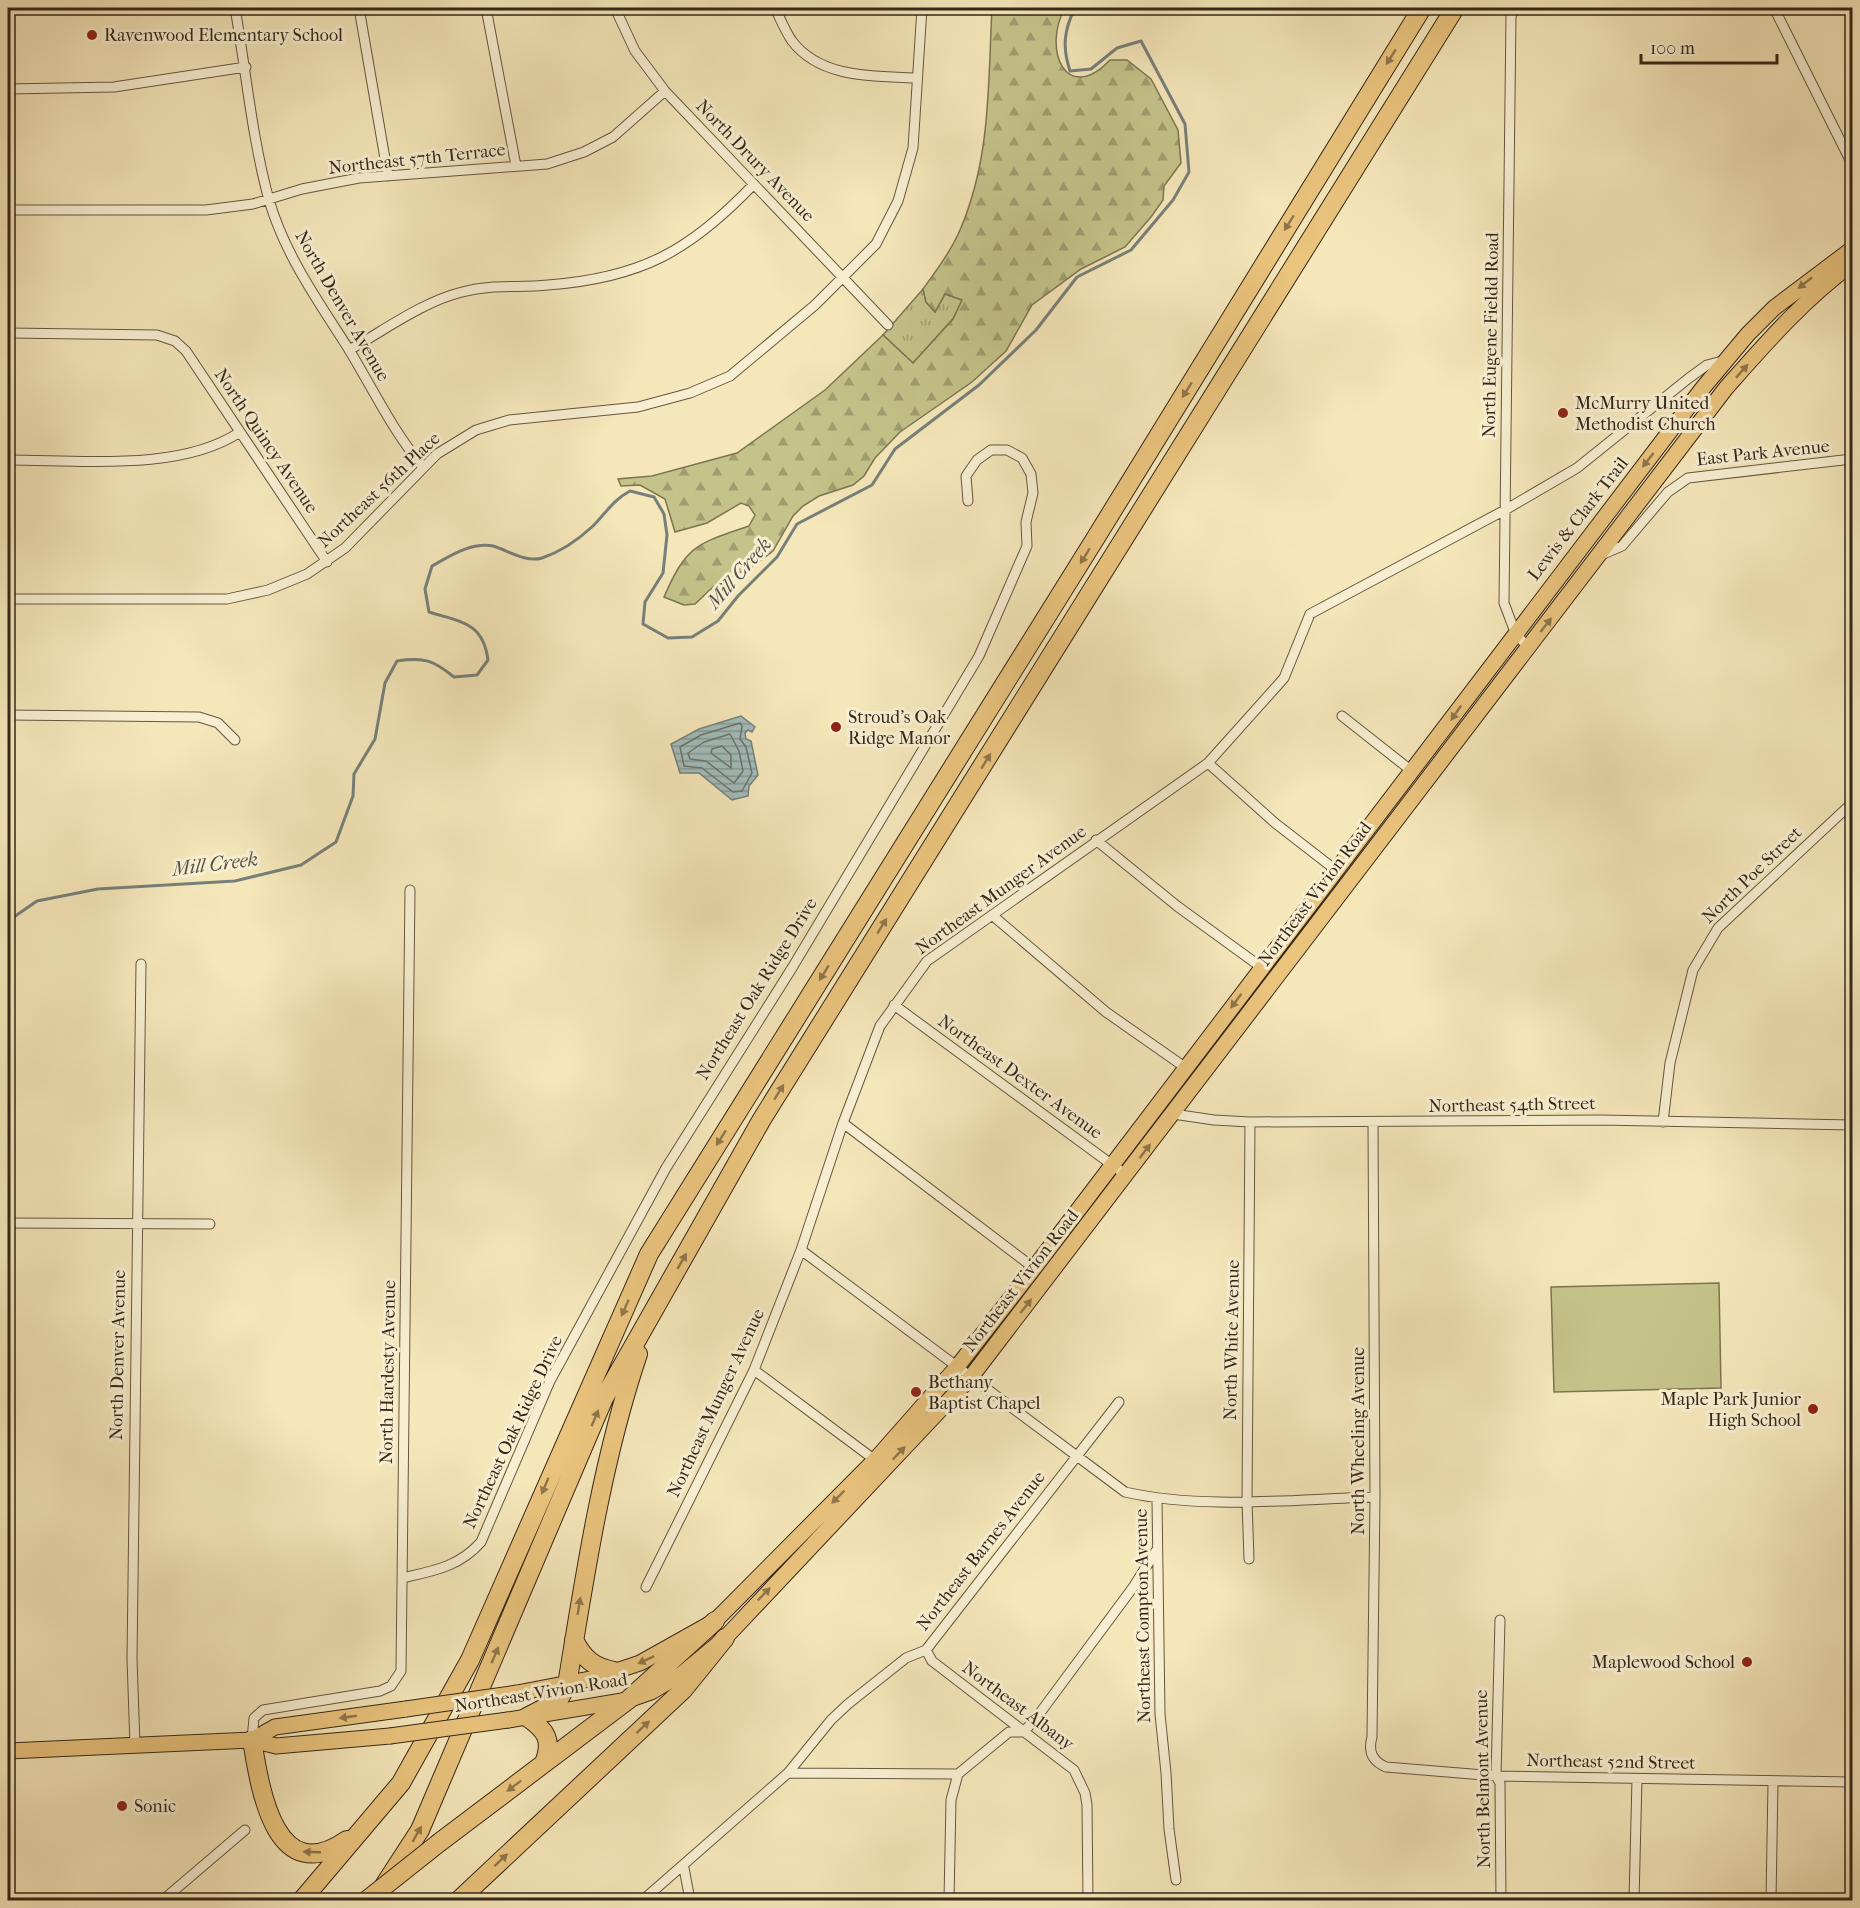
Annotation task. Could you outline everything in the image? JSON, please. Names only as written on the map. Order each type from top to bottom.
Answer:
[{"type":"highway","points":[[302,1900],[401,1783],[470,1660],[649,1254],[1095,539],[1422,8]]},
{"type":"highway","points":[[374,1900],[420,1830],[604,1398],[762,1119],[1455,8]]},
{"type":"highway","points":[[544,1763],[550,1742],[543,1728],[527,1717],[558,1701],[567,1684],[587,1560],[624,1397],[653,1312]]},
{"type":"highway","points":[[367,1900],[628,1700],[715,1621]]},
{"type":"highway","points":[[459,1900],[683,1690],[725,1638]]},
{"type":"highway","points":[[574,1640],[584,1658],[598,1668],[614,1671]]},
{"type":"highway","points":[[252,1740],[259,1787],[266,1808],[274,1826],[289,1845],[305,1852],[321,1853],[336,1847],[363,1829]]},
{"type":"main road","name":"Lewis & Clark Trail","points":[[1490,665],[1726,360],[1774,308],[1852,249]]},
{"type":"main road","name":"Lewis & Clark Trail","points":[[1510,671],[1726,388],[1792,317],[1831,280],[1852,264]]},
{"type":"main road","name":"Northeast Vivion Road","points":[[252,1740],[275,1727],[567,1684],[640,1663],[715,1621],[875,1460],[957,1367],[1261,967],[1413,772],[1490,665]]},
{"type":"main road","name":"Northeast Vivion Road","points":[[8,1751],[252,1740],[276,1746],[390,1736],[508,1720],[628,1700],[651,1692],[683,1672],[725,1638],[971,1377],[1510,671]]},
{"type":"street","name":"North Denver Avenue","points":[[235,8],[269,201],[301,275],[349,350],[398,438],[423,467]]},
{"type":"street","points":[[359,8],[388,176]]},
{"type":"street","points":[[486,8],[516,166]]},
{"type":"street","name":"North Drury Avenue","points":[[615,8],[635,51],[665,91],[840,278],[888,325]]},
{"type":"street","points":[[775,8],[791,40],[822,65],[863,76],[917,78]]},
{"type":"street","name":"Northeast 56th Place","points":[[8,599],[227,599],[284,584],[327,562],[352,543],[423,467],[456,441],[498,423],[638,407],[690,393],[722,380],[814,305],[876,244],[898,201],[913,148],[922,8]]},
{"type":"street","points":[[1774,8],[1852,164]]},
{"type":"street","name":"North Eugene Fieldd Road","points":[[1514,11],[1504,603],[1515,632],[1528,648]]},
{"type":"street","points":[[8,89],[114,87],[246,67]]},
{"type":"street","name":"Northeast 57th Terrace","points":[[8,210],[206,210],[269,201],[302,189],[340,181],[547,164],[596,146],[625,128],[665,91]]},
{"type":"street","points":[[349,350],[428,305],[462,292],[486,287],[591,282],[649,264],[680,250],[709,229],[754,184]]},
{"type":"street","name":"North Quincy Avenue","points":[[8,333],[157,334],[175,341],[186,351],[327,562]]},
{"type":"street","name":"Northeast Munger Avenue","points":[[646,1587],[754,1370],[801,1250],[843,1123],[880,1026],[927,961],[1096,840],[1208,764],[1284,678],[1310,614],[1505,510],[1577,468],[1707,365],[1726,360]]},
{"type":"street","points":[[8,460],[176,458],[206,450],[240,432]]},
{"type":"street","name":"Northeast Oak Ridge Drive","points":[[402,1578],[451,1566],[481,1542],[550,1381],[666,1168],[792,968],[979,656],[1027,546],[1026,522],[1033,493],[1031,474],[1022,458],[1007,450],[991,450],[977,460],[966,476],[968,501]]},
{"type":"street","name":"East Park Avenue","points":[[1599,556],[1622,546],[1672,488],[1688,478],[1852,459]]},
{"type":"street","points":[[8,715],[199,717],[218,723],[235,740]]},
{"type":"street","points":[[1342,716],[1413,772]]},
{"type":"street","points":[[1208,764],[1275,823],[1337,871]]},
{"type":"street","name":"North Poe Street","points":[[1663,1122],[1670,1063],[1679,1022],[1689,992],[1693,970],[1707,943],[1718,928],[1852,803]]},
{"type":"street","points":[[1096,840],[1177,906],[1261,967]]},
{"type":"street","name":"North Hardesty Avenue","points":[[252,1740],[254,1718],[263,1710],[380,1691],[395,1681],[402,1665],[410,890]]},
{"type":"street","points":[[992,915],[1106,1012],[1186,1068]]},
{"type":"street","name":"North Denver Avenue","points":[[135,1745],[132,1659],[141,964]]},
{"type":"street","name":"Northeast Dexter Avenue","points":[[894,1005],[1126,1176]]},
{"type":"street","name":"Northeast 54th Street","points":[[1173,1114],[1250,1122],[1663,1122],[1852,1125]]},
{"type":"street","name":"North White Avenue","points":[[1249,1559],[1246,1501],[1250,1122]]},
{"type":"street","name":"North Wheeling Avenue","points":[[1373,1122],[1375,1497],[1370,1751],[1373,1758]]},
{"type":"street","points":[[843,1123],[1034,1268]]},
{"type":"street","points":[[8,1223],[210,1224]]},
{"type":"street","name":"Northeast Compton Avenue","points":[[801,1250],[1125,1492],[1157,1500],[1156,1551],[1160,1571],[1160,1714],[1169,1829],[1176,1880]]},
{"type":"street","points":[[754,1370],[875,1460]]},
{"type":"street","name":"Northeast Barnes Avenue","points":[[643,1900],[684,1868],[788,1773],[823,1729],[848,1704],[906,1658],[926,1650],[1119,1401]]},
{"type":"street","points":[[1157,1500],[1246,1501],[1375,1497]]},
{"type":"street","points":[[949,1900],[951,1800],[958,1774],[1010,1732],[1023,1732],[1134,1586],[1156,1551]]},
{"type":"street","name":"North Belmont Avenue","points":[[1500,1620],[1496,1776],[1500,1783],[1501,1900]]},
{"type":"street","name":"Northeast Albany","points":[[926,1650],[932,1661],[1074,1770],[1087,1805],[1088,1900]]},
{"type":"street","name":"Northeast 52nd Street","points":[[1373,1758],[1386,1767],[1496,1776],[1773,1783],[1852,1782]]},
{"type":"street","points":[[788,1773],[958,1774]]},
{"type":"street","points":[[1634,1900],[1637,1779]]},
{"type":"street","points":[[1771,1900],[1773,1783]]},
{"type":"street","points":[[163,1900],[245,1830]]},
{"type":"street","points":[[684,1868],[690,1900]]},
{"type":"green space","points":[[992,8],[1065,8],[1056,40],[1062,67],[1070,75],[1081,77],[1094,73],[1110,60],[1127,60],[1151,79],[1178,130],[1181,163],[1164,186],[1163,200],[1125,247],[1081,269],[1032,305],[1006,351],[972,382],[900,432],[875,458],[864,476],[853,485],[819,496],[803,506],[793,516],[773,551],[756,564],[714,586],[695,604],[684,605],[664,597],[672,579],[687,556],[705,542],[749,526],[755,515],[749,506],[741,503],[707,523],[675,532],[665,499],[640,485],[621,486],[618,479],[652,476],[737,453],[825,390],[883,335],[913,363],[953,319],[962,300],[945,294],[935,312],[926,302],[923,289],[943,261],[960,230],[978,176],[986,121]]},
{"type":"green space","points":[[923,289],[926,302],[935,312],[945,294],[963,300],[953,319],[913,363],[883,335]]},
{"type":"green space","points":[[1719,1283],[1721,1388],[1554,1392],[1551,1287]]},
{"type":"water","points":[[741,716],[755,727],[752,732],[748,730],[745,733],[746,739],[751,741],[758,775],[749,786],[748,796],[732,800],[699,773],[680,773],[671,744],[699,729]]},
{"type":"waterway","name":"Mill Creek","points":[[8,921],[37,901],[98,889],[235,881],[301,865],[336,842],[353,796],[354,774],[375,739],[385,683],[397,661],[414,659],[428,661],[454,677],[477,675],[488,660],[485,647],[476,631],[460,622],[429,612],[425,589],[432,566],[461,551],[485,545],[530,559],[542,558],[582,536],[614,503],[630,491],[654,497],[664,514],[667,535],[663,573],[645,602],[643,624],[668,638],[692,637],[718,621],[738,596],[777,557],[797,524],[872,485],[895,449],[979,385],[1036,330],[1077,277],[1131,250],[1173,200],[1189,172],[1185,124],[1141,41],[1117,48],[1091,69],[1070,71],[1065,39],[1075,8]]},
{"type":"place","name":"Ravenwood Elementary School","points":[[92,35]]},
{"type":"place","name":"McMurry United Methodist Church","points":[[1563,413]]},
{"type":"place","name":"Stroud's Oak Ridge Manor","points":[[836,727]]},
{"type":"place","name":"Bethany Baptist Chapel","points":[[916,1392]]},
{"type":"place","name":"Maple Park Junior High School","points":[[1813,1409]]},
{"type":"place","name":"Maplewood School","points":[[1747,1662]]},
{"type":"place","name":"Sonic","points":[[122,1806]]}]
